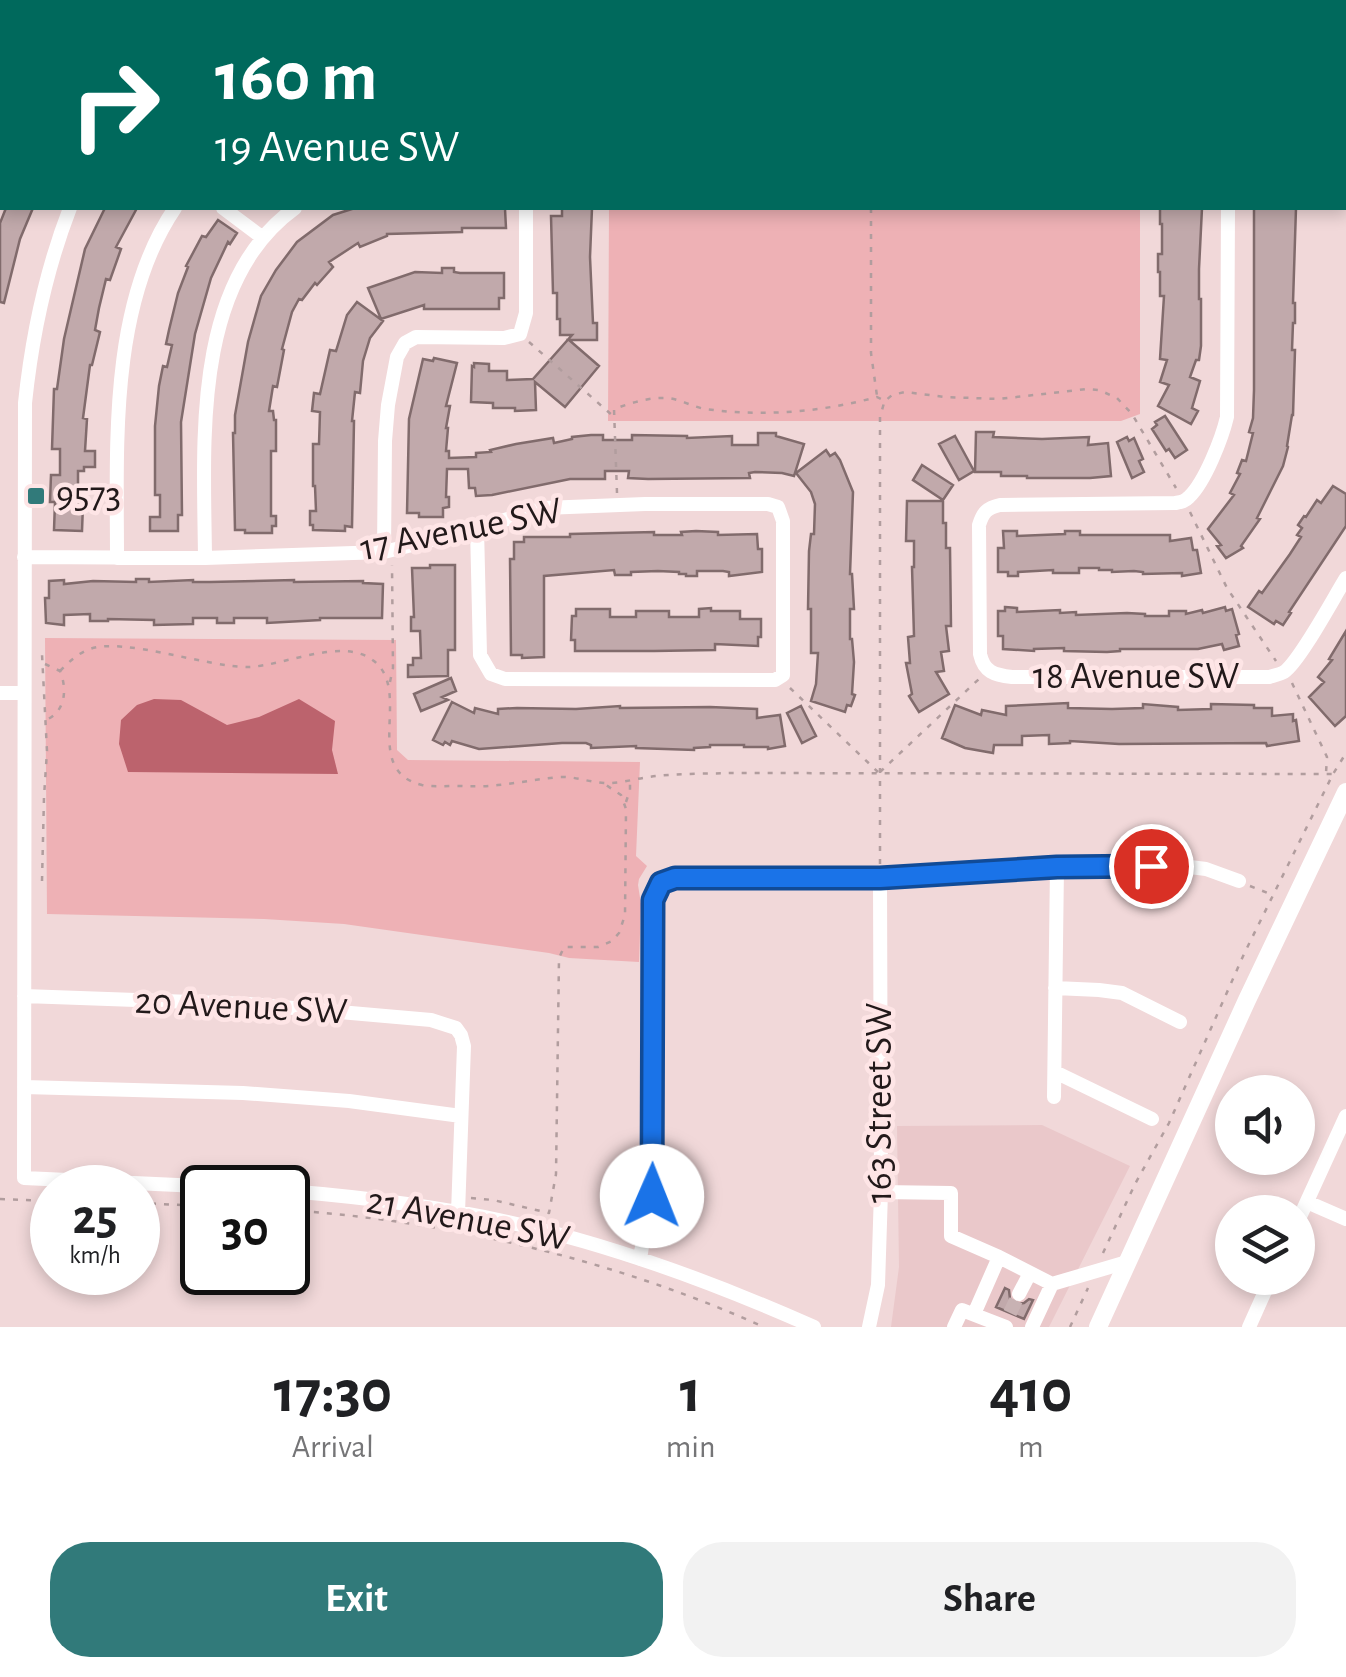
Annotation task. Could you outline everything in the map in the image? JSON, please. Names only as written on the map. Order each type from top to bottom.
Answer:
[{"type":"main road","points":[[1098,1327],[1346,792]]},
{"type":"street","points":[[69,210],[45,286],[28,376],[24,432],[24,1178],[180,1185]]},
{"type":"street","points":[[117,558],[118,387],[140,284],[155,242],[173,210]]},
{"type":"street","points":[[226,210],[263,238]]},
{"type":"street","points":[[205,558],[206,392],[218,334],[230,292],[251,251],[293,210]]},
{"type":"street","points":[[388,551],[385,441],[398,356],[416,338],[504,338],[520,334],[526,312],[526,210]]},
{"type":"street","points":[[987,671],[980,654],[982,513],[1013,504],[1175,503],[1186,499],[1218,447],[1227,417],[1228,210]]},
{"type":"street","name":"17 Avenue SW","points":[[24,557],[205,558],[388,551],[544,508],[768,504],[778,507],[784,536],[783,675],[777,679]]},
{"type":"street","points":[[477,528],[480,655],[490,674],[505,680],[777,679]]},
{"type":"street","points":[[1284,672],[1346,578]]},
{"type":"street","name":"18 Avenue SW","points":[[987,671],[1012,676],[1268,676],[1284,672]]},
{"type":"street","points":[[0,693],[24,693]]},
{"type":"street","points":[[640,1259],[652,1178],[653,900],[661,883],[675,878],[880,878],[1057,867],[1182,866],[1206,869],[1239,882]]},
{"type":"street","points":[[1054,1096],[1057,867]]},
{"type":"street","name":"163 Street SW","points":[[869,1327],[878,1285],[881,1192],[880,878]]},
{"type":"street","points":[[1055,988],[1122,994],[1180,1022]]},
{"type":"street","name":"20 Avenue SW","points":[[24,996],[304,1008],[431,1020],[456,1028],[461,1035],[461,1116]]},
{"type":"street","points":[[1055,1072],[1152,1118]]},
{"type":"street","points":[[24,1087],[243,1093],[349,1101],[461,1116],[462,1214]]},
{"type":"street","points":[[1310,1195],[1346,1116]]},
{"type":"street","points":[[881,1192],[951,1192],[951,1236],[1052,1284],[1127,1262]]},
{"type":"street","name":"21 Avenue SW","points":[[310,1193],[510,1222],[640,1259],[814,1327]]},
{"type":"street","points":[[1315,1206],[1346,1220]]},
{"type":"street","points":[[974,1314],[1000,1257]]},
{"type":"street","points":[[1019,1294],[1030,1272]]},
{"type":"street","points":[[1032,1327],[1052,1284]]},
{"type":"street","points":[[1249,1327],[1263,1295]]},
{"type":"street","points":[[954,1327],[962,1310],[1006,1322]]},
{"type":"path","points":[[871,210],[871,353],[877,397]]},
{"type":"path","points":[[520,334],[614,417]]},
{"type":"path","points":[[880,878],[880,417],[885,401],[904,392],[1000,399],[1087,389],[1108,393],[1132,414],[1186,499],[1227,588],[1295,687],[1326,756],[1326,774]]},
{"type":"path","points":[[618,505],[614,408],[638,400],[670,398],[703,408],[774,412],[829,409],[877,397],[885,401]]},
{"type":"path","points":[[388,551],[393,668],[389,683],[390,754],[404,778],[432,786],[494,786],[558,777],[585,779],[603,784],[621,795],[625,803]]},
{"type":"path","points":[[60,671],[78,655],[97,647],[128,648],[215,665],[250,667],[338,651],[376,662],[389,683]]},
{"type":"path","points":[[42,654],[48,751],[42,881]]},
{"type":"path","points":[[43,664],[60,671]]},
{"type":"path","points":[[45,720],[62,705],[60,671]]},
{"type":"path","points":[[879,773],[987,671]]},
{"type":"path","points":[[777,679],[879,773]]},
{"type":"path","points":[[1070,1327],[1135,1184],[1169,1124],[1244,954],[1346,752]]},
{"type":"path","points":[[603,784],[654,776],[715,774],[1333,774]]},
{"type":"path","points":[[462,1214],[470,1198],[550,1213],[556,1174],[558,958],[564,948],[598,947],[620,933],[625,915],[625,803],[630,780]]},
{"type":"path","points":[[1239,882],[1274,895]]},
{"type":"path","points":[[0,1199],[30,1200]]},
{"type":"path","points":[[310,1212],[382,1219],[535,1249],[679,1293],[764,1327]]},
{"type":"shaded area","points":[[609,210],[1140,210],[1140,414],[1121,421],[608,421]]},
{"type":"shaded area","points":[[45,638],[396,640],[397,750],[408,760],[640,762],[636,856],[647,866],[638,885],[639,962],[569,958],[344,924],[47,914]]},
{"type":"shaded area","points":[[154,699],[181,700],[227,725],[259,717],[299,699],[335,721],[332,750],[338,774],[128,772],[119,744],[121,720],[137,705]]},
{"type":"shaded area","points":[[1042,1125],[1130,1166],[1049,1327],[891,1327],[899,1267],[897,1126]]},
{"type":"building","points":[[5,210],[32,210],[20,239],[4,303],[0,302],[0,223]]},
{"type":"building","points":[[104,210],[136,210],[116,247],[121,249],[110,280],[106,279],[95,330],[100,332],[90,365],[83,418],[87,419],[85,451],[95,451],[95,467],[78,471],[82,531],[54,530],[51,475],[60,475],[60,449],[52,449],[54,389],[85,249]]},
{"type":"building","points":[[349,210],[505,210],[506,228],[387,234],[360,247],[358,243],[329,262],[333,267],[299,299],[292,312],[277,387],[273,386],[269,411],[273,411],[276,420],[276,451],[271,451],[271,516],[276,516],[276,526],[272,526],[272,533],[245,533],[235,530],[233,433],[248,342],[261,296],[276,270],[297,242],[333,215]]},
{"type":"building","points":[[562,210],[592,210],[590,257],[597,340],[569,340],[599,366],[565,407],[535,382],[536,410],[515,411],[493,408],[493,403],[471,402],[474,363],[489,364],[489,371],[507,371],[507,380],[533,379],[572,335],[560,335],[557,293],[553,293],[551,216],[562,216]]},
{"type":"building","points":[[1160,210],[1202,210],[1201,346],[1190,377],[1200,381],[1192,408],[1198,411],[1191,424],[1158,406],[1169,385],[1160,382],[1167,360],[1160,359],[1164,296],[1160,296],[1158,272],[1158,254],[1162,254]]},
{"type":"building","points":[[1254,210],[1296,210],[1293,415],[1288,447],[1283,466],[1257,518],[1260,519],[1243,548],[1226,558],[1208,529],[1234,495],[1230,493],[1240,474],[1237,473],[1242,460],[1246,461],[1253,433],[1249,432],[1254,390]]},
{"type":"building","points":[[218,220],[237,233],[228,242],[211,278],[195,334],[181,422],[182,515],[178,515],[178,531],[150,531],[150,517],[160,517],[160,495],[155,495],[155,426],[163,366],[167,367],[172,345],[166,344],[169,330],[186,266],[202,236],[206,237]]},
{"type":"building","points":[[442,268],[454,268],[454,272],[460,273],[504,273],[504,298],[499,298],[499,309],[424,309],[424,305],[381,319],[368,288],[415,272],[442,273]]},
{"type":"building","points":[[357,302],[383,321],[370,338],[360,393],[355,392],[352,527],[345,526],[345,531],[313,530],[313,444],[319,444],[320,412],[312,411],[314,393],[320,394],[330,350],[336,351],[347,315]]},
{"type":"building","points":[[423,359],[457,363],[446,406],[450,406],[446,428],[449,458],[476,457],[476,453],[516,444],[553,438],[554,443],[591,435],[603,435],[603,440],[632,440],[632,435],[732,436],[732,445],[758,445],[758,433],[776,433],[804,444],[794,476],[755,472],[749,473],[750,478],[648,479],[628,478],[629,471],[605,471],[605,479],[570,479],[476,496],[475,488],[469,488],[468,469],[447,469],[449,507],[443,508],[443,517],[419,517],[419,513],[407,513],[409,419]]},
{"type":"building","points":[[1165,416],[1187,450],[1175,458],[1152,429]]},
{"type":"building","points":[[976,432],[994,432],[993,437],[1089,437],[1088,445],[1108,443],[1111,476],[1027,478],[975,472]]},
{"type":"building","points":[[955,436],[974,471],[959,480],[939,444]]},
{"type":"building","points":[[1127,437],[1129,441],[1134,438],[1143,459],[1139,461],[1144,472],[1132,478],[1117,442]]},
{"type":"building","points":[[826,450],[840,460],[853,492],[850,574],[854,609],[850,609],[850,639],[855,695],[845,712],[811,701],[818,653],[811,653],[808,609],[815,504],[796,473]]},
{"type":"building","points":[[922,465],[953,485],[943,500],[913,480]]},
{"type":"building","points":[[1333,486],[1346,494],[1346,526],[1283,625],[1276,621],[1274,624],[1248,607],[1301,537],[1297,535],[1302,528],[1298,525],[1304,516],[1317,500],[1321,503]]},
{"type":"building","points":[[907,501],[943,501],[946,548],[950,548],[951,626],[946,626],[949,651],[941,652],[944,671],[936,672],[949,694],[919,712],[909,696],[912,694],[906,663],[910,663],[908,637],[914,636],[914,541],[906,541]]},
{"type":"building","points":[[1003,531],[1017,531],[1017,536],[1080,531],[1080,535],[1170,535],[1170,541],[1191,538],[1201,573],[1182,576],[1079,568],[1079,573],[1053,570],[1008,576],[1008,572],[998,572],[998,548],[1004,548]]},
{"type":"building","points":[[681,532],[757,534],[758,549],[762,549],[762,572],[729,576],[729,572],[723,571],[697,571],[697,576],[686,576],[658,571],[615,575],[614,570],[544,576],[544,657],[511,655],[510,559],[514,559],[514,542],[524,542],[524,537],[570,534],[682,535]]},
{"type":"building","points":[[455,565],[455,650],[448,650],[448,676],[408,677],[408,665],[413,665],[413,658],[421,658],[420,631],[411,631],[412,568]]},
{"type":"building","points":[[136,579],[383,584],[382,618],[267,623],[267,618],[234,618],[234,623],[217,623],[217,618],[193,618],[193,624],[154,625],[154,620],[90,621],[90,614],[64,615],[64,625],[46,623],[49,581],[64,580],[64,584]]},
{"type":"building","points":[[1005,607],[1017,608],[1017,612],[1060,610],[1076,615],[1169,616],[1169,611],[1203,613],[1225,607],[1226,611],[1232,609],[1239,646],[1224,650],[1222,644],[1198,649],[1107,652],[1003,649],[1003,636],[998,636],[998,611],[1005,611]]},
{"type":"building","points":[[576,609],[610,609],[610,617],[636,617],[636,611],[669,611],[669,617],[699,617],[699,609],[740,611],[740,619],[761,619],[758,646],[715,644],[715,650],[575,651],[575,640],[571,640]]},
{"type":"building","points":[[1346,631],[1346,716],[1335,726],[1309,697],[1324,682],[1318,677],[1332,660],[1329,659]]},
{"type":"building","points":[[451,678],[456,691],[442,697],[448,700],[421,711],[414,694]]},
{"type":"building","points":[[452,702],[474,713],[475,708],[498,714],[498,709],[620,706],[757,709],[757,718],[780,715],[785,746],[768,749],[710,745],[694,750],[591,748],[586,743],[479,749],[452,741],[443,745],[433,740]]},
{"type":"building","points":[[1068,703],[1068,708],[1143,708],[1143,704],[1178,710],[1211,709],[1211,704],[1254,705],[1272,708],[1272,716],[1293,714],[1299,741],[1267,746],[1070,741],[1049,744],[1049,735],[1022,736],[1022,745],[994,745],[993,753],[965,748],[942,738],[955,705],[981,715],[982,710],[1006,715],[1006,706]]},
{"type":"building","points":[[801,706],[816,736],[802,743],[787,713]]},
{"type":"building","points":[[1005,1288],[1015,1304],[1033,1300],[1024,1319],[996,1307]]},
{"type":"tunnel","points":[[1010,1313],[1019,1294]]},
{"type":"place","name":"9573","points":[[36,496]]},
{"type":"route","points":[[652,1196],[653,900],[661,883],[675,878],[880,878],[1057,867],[1151,866]]}]
